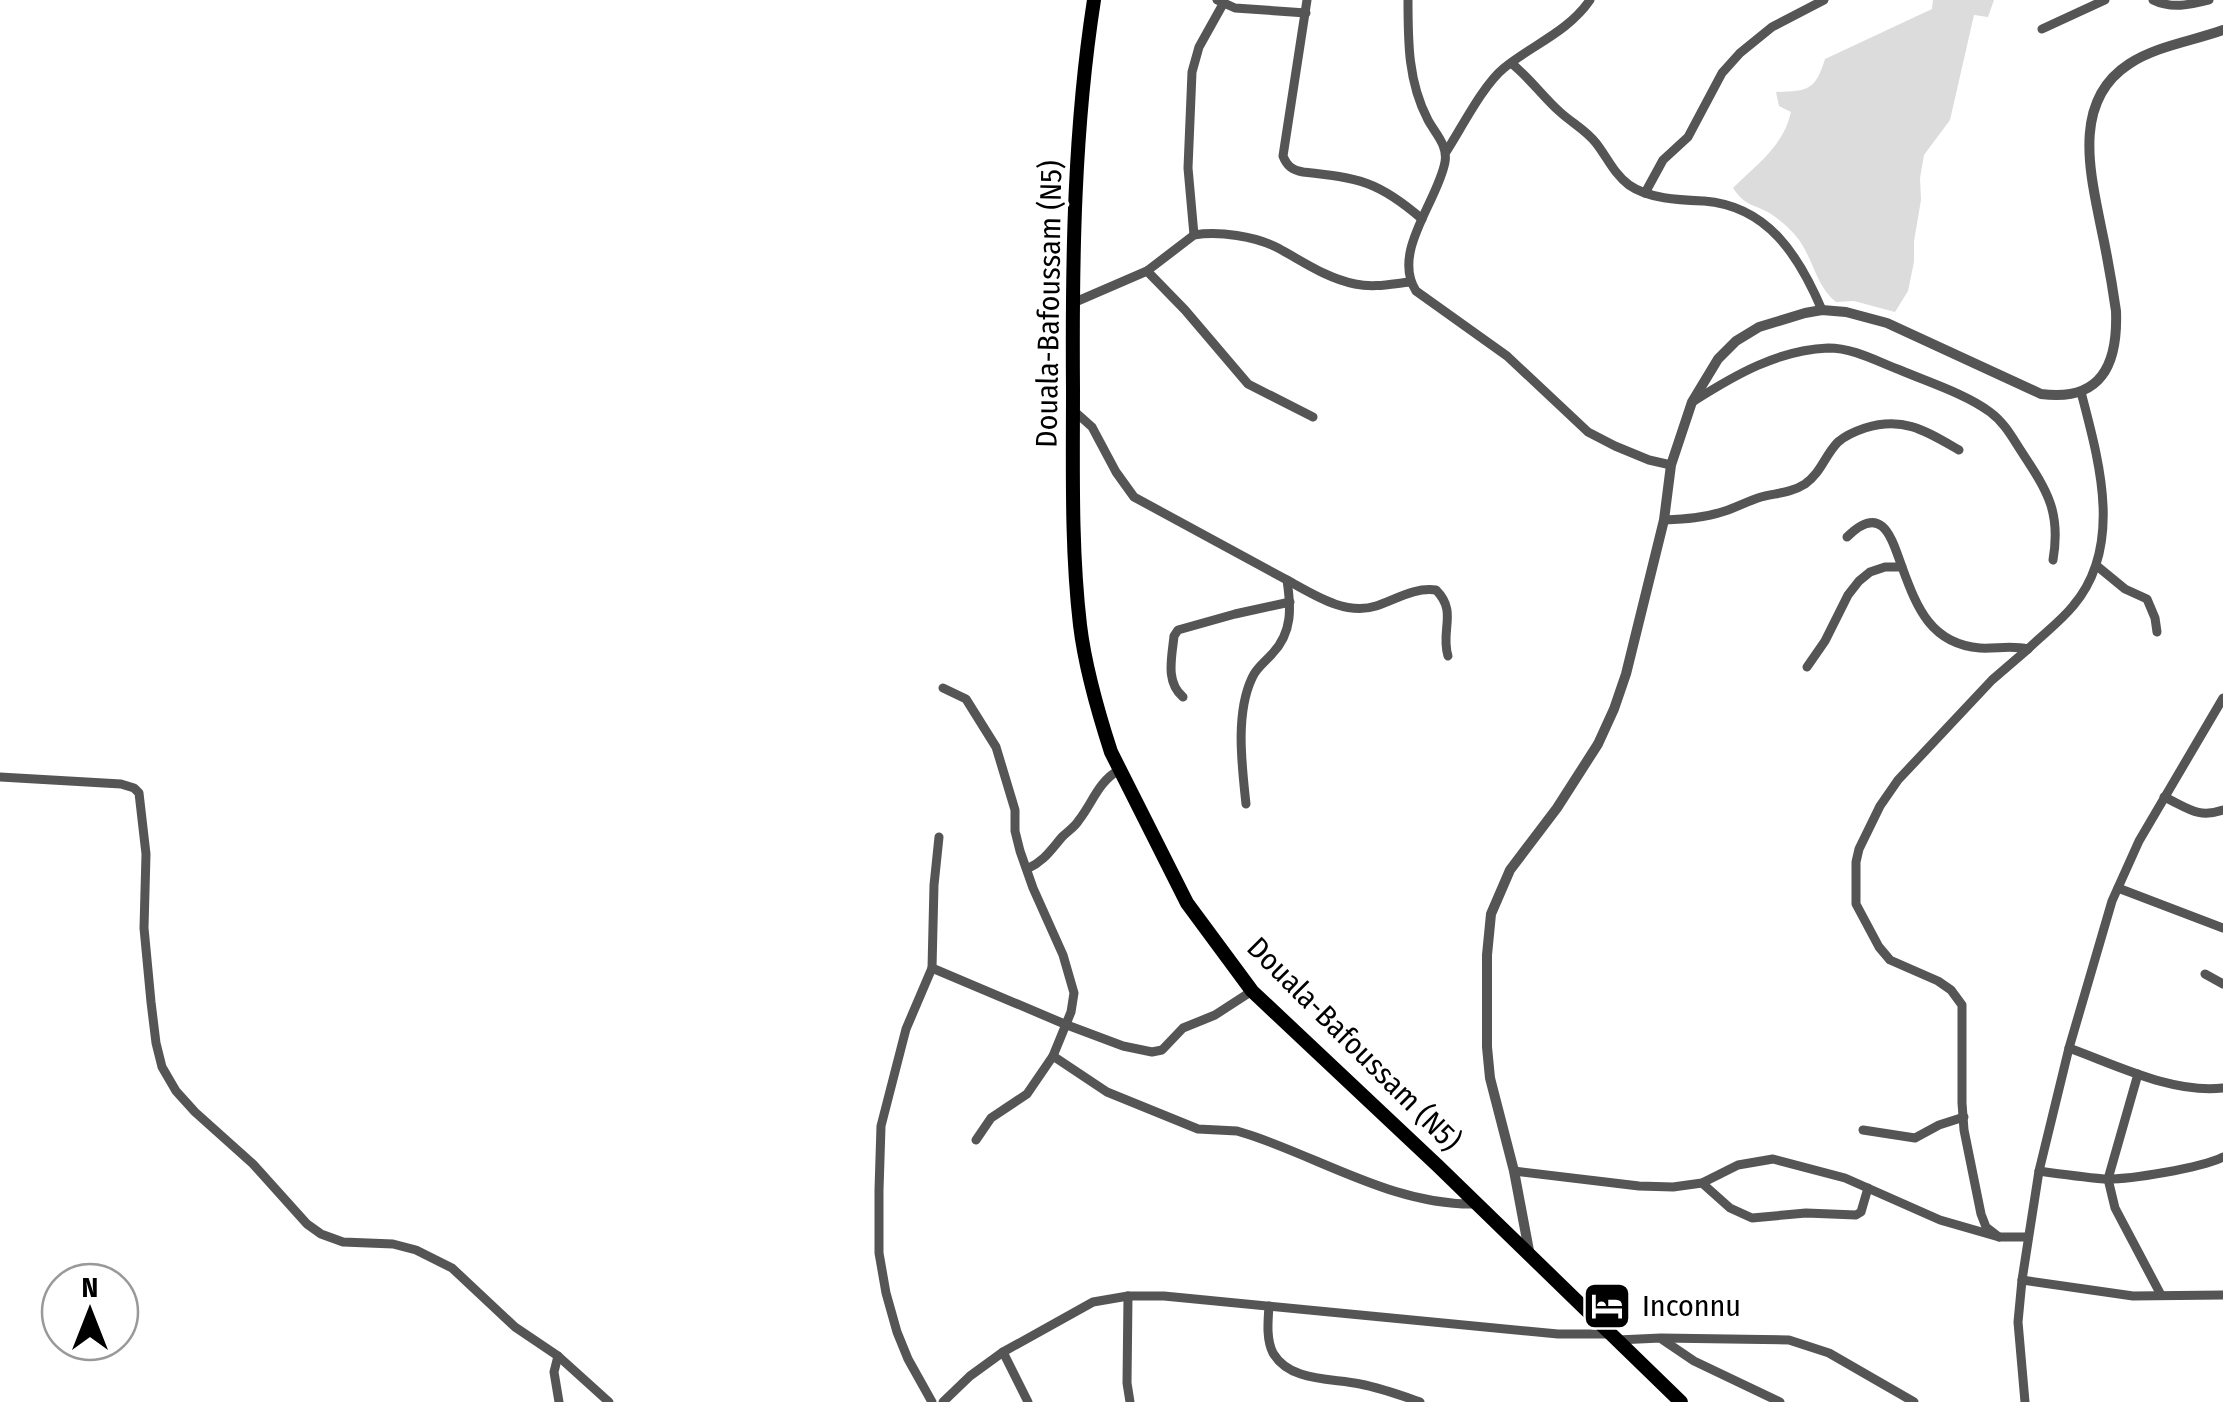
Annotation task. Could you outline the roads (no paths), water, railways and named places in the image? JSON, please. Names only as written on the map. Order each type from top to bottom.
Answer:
[{"type":"highway","name":"Douala-Bafoussam (N5)","points":[[1094,0],[1076,191],[1073,489],[1080,624],[1103,727],[1119,770],[1187,903],[1252,990],[1682,1402]]},
{"type":"street","points":[[1308,0],[1284,156],[1286,164],[1303,172],[1365,181],[1388,192],[1422,219]]},
{"type":"street","points":[[1408,0],[1413,82],[1446,152]]},
{"type":"street","points":[[1590,0],[1575,18],[1504,68],[1446,152],[1409,256],[1410,282],[1416,292],[1507,356],[1588,432],[1649,460],[1671,465]]},
{"type":"street","points":[[1645,193],[1663,160],[1688,137],[1722,73],[1772,26],[1824,0]]},
{"type":"street","points":[[2042,29],[2105,0]]},
{"type":"street","points":[[2153,0],[2179,6],[2208,0]]},
{"type":"street","points":[[1194,234],[1188,168],[1192,72],[1199,46],[1220,2],[1234,8],[1306,12]]},
{"type":"street","points":[[1530,1257],[1486,1047],[1491,914],[1510,870],[1557,808],[1598,744],[1614,708],[1664,520],[1671,465],[1692,402],[1718,358],[1736,341],[1786,317],[1822,310],[1864,315],[1888,323],[2040,394],[2068,396],[2082,392],[2106,370],[2117,334],[2089,157],[2093,110],[2111,79],[2126,66],[2155,52],[2223,30]]},
{"type":"street","points":[[1511,64],[1594,140],[1623,180],[1645,193],[1732,206],[1760,222],[1793,253],[1822,310]]},
{"type":"street","points":[[1073,303],[1147,271],[1194,234],[1219,234],[1276,246],[1312,269],[1354,284],[1373,287],[1410,282]]},
{"type":"street","points":[[1147,271],[1248,384],[1313,417]]},
{"type":"street","points":[[1692,402],[1736,374],[1773,359],[1827,348],[1858,352],[1963,397],[2000,422],[2044,486],[2055,516],[2053,560]]},
{"type":"street","points":[[1999,1237],[1986,1227],[1981,1214],[1964,1130],[1962,1005],[1938,981],[1890,960],[1878,947],[1856,904],[1856,862],[1880,806],[1898,780],[1992,680],[2073,606],[2096,566],[2102,550],[2102,500],[2099,467],[2082,392]]},
{"type":"street","points":[[1073,410],[1092,427],[1134,498],[1326,600],[1355,609],[1426,589],[1436,590],[1448,610],[1444,639],[1448,656]]},
{"type":"street","points":[[1664,520],[1701,518],[1761,497],[1792,491],[1812,480],[1845,437],[1880,424],[1911,426],[1960,450]]},
{"type":"street","points":[[1847,537],[1861,525],[1885,528],[1922,613],[1947,639],[1962,646],[2028,649]]},
{"type":"street","points":[[2096,566],[2125,589],[2147,599],[2157,632]]},
{"type":"street","points":[[1808,668],[1859,581],[1870,572],[1902,567]]},
{"type":"street","points":[[1246,804],[1242,735],[1245,702],[1251,679],[1283,641],[1290,618],[1287,580]]},
{"type":"street","points":[[1183,697],[1171,680],[1174,636],[1178,630],[1290,602]]},
{"type":"street","points":[[943,688],[966,700],[996,747],[1015,810],[1017,840],[1063,955],[1074,1003],[1052,1056],[1026,1094],[991,1118],[976,1140]]},
{"type":"street","points":[[2024,1402],[2018,1322],[2027,1237],[2069,1048],[2118,888],[2139,841],[2223,698]]},
{"type":"street","points":[[1027,870],[1048,855],[1079,821],[1100,786],[1119,770]]},
{"type":"street","points":[[0,778],[122,784],[139,794],[146,854],[144,938],[156,1043],[162,1067],[195,1112],[321,1234],[343,1242],[393,1244],[436,1258],[609,1402]]},
{"type":"street","points":[[2164,797],[2195,814],[2210,815],[2223,810]]},
{"type":"street","points":[[932,1402],[908,1359],[886,1293],[879,1253],[878,1190],[882,1126],[906,1029],[932,968],[938,837]]},
{"type":"street","points":[[2118,888],[2223,928]]},
{"type":"street","points":[[932,968],[1066,1026],[1152,1052],[1162,1050],[1183,1028],[1252,990]]},
{"type":"street","points":[[2205,974],[2223,984]]},
{"type":"street","points":[[2069,1048],[2138,1074],[2198,1090],[2223,1088]]},
{"type":"street","points":[[1052,1056],[1107,1092],[1198,1129],[1250,1135],[1334,1170],[1424,1199],[1476,1204]]},
{"type":"street","points":[[2138,1074],[2108,1179],[2115,1208],[2161,1294]]},
{"type":"street","points":[[1863,1130],[1915,1138],[1964,1117]]},
{"type":"street","points":[[2039,1171],[2108,1179],[2179,1170],[2223,1157]]},
{"type":"street","points":[[1514,1172],[1673,1188],[1702,1184],[1738,1165],[1772,1159],[1868,1188],[1940,1220],[1999,1237],[2027,1237]]},
{"type":"street","points":[[1702,1184],[1730,1208],[1760,1218],[1806,1213],[1856,1216],[1861,1212],[1868,1188]]},
{"type":"street","points":[[2022,1280],[2096,1293],[2223,1296]]},
{"type":"street","points":[[1128,1296],[1130,1402]]},
{"type":"street","points":[[943,1402],[1003,1352],[1094,1302],[1128,1296],[1164,1296],[1558,1334],[1789,1340],[1830,1353],[1914,1402]]},
{"type":"street","points":[[1269,1306],[1269,1342],[1274,1355],[1289,1368],[1303,1375],[1386,1390],[1420,1402]]},
{"type":"street","points":[[1661,1338],[1694,1360],[1780,1402]]},
{"type":"street","points":[[1003,1352],[1028,1402]]},
{"type":"street","points":[[558,1356],[554,1372],[560,1402]]},
{"type":"place","name":"Inconnu","points":[[1607,1306]]}]
